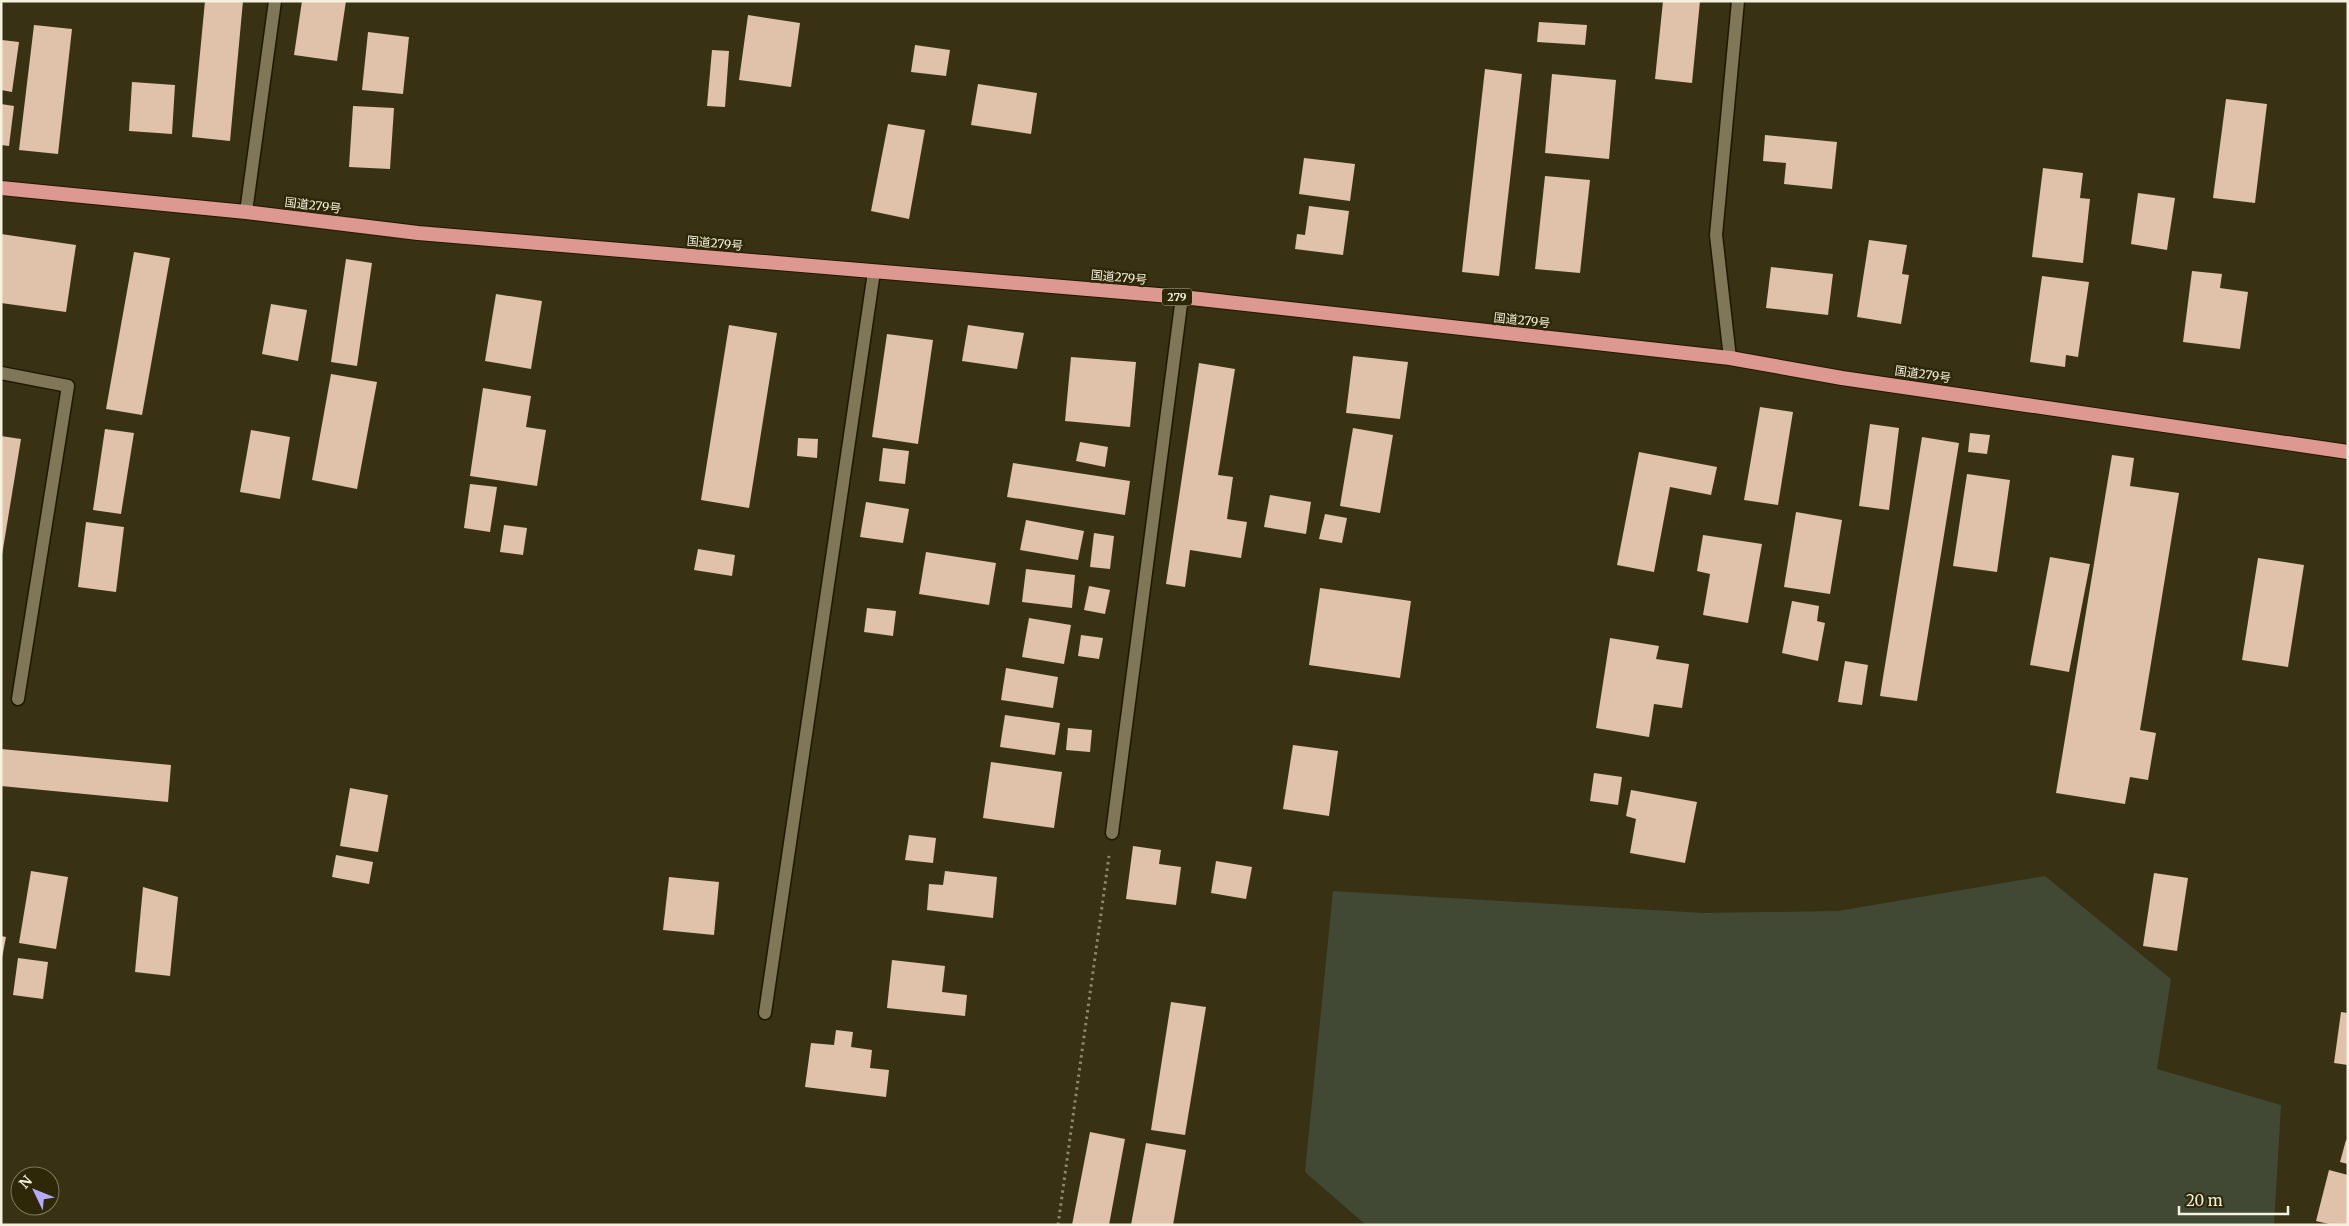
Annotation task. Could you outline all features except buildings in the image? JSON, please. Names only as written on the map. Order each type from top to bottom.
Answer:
[{"type":"highway","name":"国道279号","points":[[1,188],[246,212],[418,233],[1182,297],[1730,358],[1842,378],[2348,452]]},
{"type":"street","points":[[246,212],[275,1]]},
{"type":"street","points":[[1730,358],[1716,235],[1738,1]]},
{"type":"street","points":[[765,1013],[874,272]]},
{"type":"street","points":[[1112,833],[1182,297]]},
{"type":"street","points":[[1,373],[68,386],[18,699]]},
{"type":"path","points":[[1058,1225],[1112,833]]},
{"type":"green space","points":[[2045,876],[2171,979],[2157,1069],[2281,1105],[2274,1225],[1366,1225],[1305,1172],[1333,891],[1703,913],[1838,911]]}]
